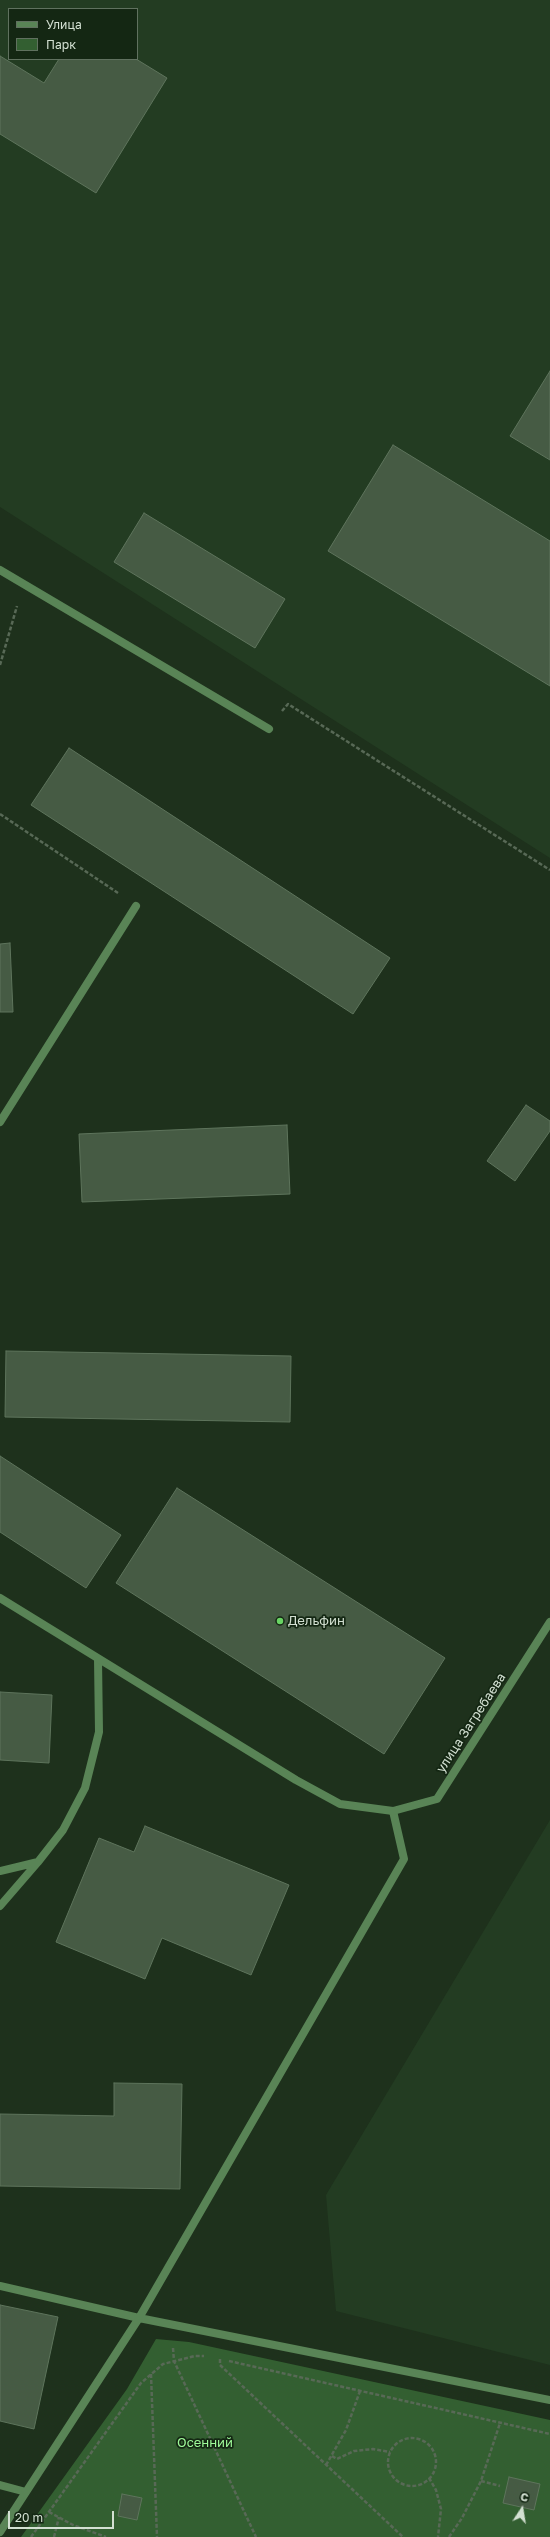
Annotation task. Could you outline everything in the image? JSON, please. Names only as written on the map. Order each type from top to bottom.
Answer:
[{"type":"street","points":[[0,570],[23,585],[269,729]]},
{"type":"street","points":[[0,1122],[136,906]]},
{"type":"street","points":[[0,1598],[296,1780],[340,1804],[393,1811],[404,1858],[139,2318],[0,2532]]},
{"type":"street","name":"улица Загребаева","points":[[393,1811],[437,1799],[550,1622]]},
{"type":"street","points":[[0,1906],[63,1830],[85,1788],[99,1732],[98,1659]]},
{"type":"street","points":[[0,1871],[38,1862]]},
{"type":"street","points":[[0,2286],[139,2318],[550,2400]]},
{"type":"street","points":[[0,2484],[26,2492]]},
{"type":"path","points":[[0,665],[23,585]]},
{"type":"path","points":[[269,729],[288,704],[550,870]]},
{"type":"path","points":[[0,814],[136,906]]},
{"type":"path","points":[[31,2537],[141,2383],[163,2364],[195,2356],[220,2360],[550,2434]]},
{"type":"path","points":[[220,2360],[220,2365],[403,2537]]},
{"type":"path","points":[[174,2361],[256,2537]]},
{"type":"path","points":[[152,2373],[157,2537]]},
{"type":"path","points":[[326,2465],[348,2424],[360,2391]]},
{"type":"path","points":[[449,2537],[462,2518],[481,2481],[500,2423]]},
{"type":"path","points":[[404,2438],[421,2440],[428,2444],[435,2458],[435,2467],[429,2478],[419,2484],[402,2484],[390,2473],[388,2465],[390,2452],[397,2443],[404,2438]]},
{"type":"path","points":[[332,2456],[337,2459],[354,2451],[373,2449],[390,2452]]},
{"type":"path","points":[[429,2478],[436,2490],[441,2510],[438,2537]]},
{"type":"path","points":[[481,2481],[500,2486]]},
{"type":"path","points":[[50,2512],[106,2537]]},
{"type":"path","points":[[54,2537],[59,2517]]},
{"type":"shaded area","points":[[0,0],[550,0],[550,858],[0,507]]},
{"type":"shaded area","points":[[550,1820],[550,2365],[336,2311],[326,2195]]},
{"type":"green space","name":"Осенний","points":[[156,2339],[189,2342],[550,2420],[550,2537],[21,2537],[127,2389]]},
{"type":"building","points":[[0,56],[44,83],[58,60],[138,60],[167,78],[96,193],[0,134]]},
{"type":"building","points":[[550,371],[550,460],[510,436]]},
{"type":"building","points":[[393,445],[550,541],[550,686],[328,551]]},
{"type":"building","points":[[144,513],[285,599],[255,648],[114,562]]},
{"type":"building","points":[[69,748],[390,958],[353,1014],[31,805]]},
{"type":"building","points":[[10,943],[13,1012],[0,1012],[0,944]]},
{"type":"building","points":[[526,1105],[550,1121],[550,1131],[515,1181],[487,1161]]},
{"type":"building","points":[[287,1125],[290,1194],[82,1202],[79,1134]]},
{"type":"building","points":[[6,1351],[291,1356],[290,1422],[5,1417]]},
{"type":"building","points":[[0,1456],[121,1535],[86,1588],[0,1532]]},
{"type":"building","name":"Дельфин","points":[[177,1488],[445,1658],[384,1754],[116,1583]]},
{"type":"building","points":[[0,1692],[52,1695],[49,1763],[0,1760]]},
{"type":"building","points":[[145,1826],[289,1885],[251,1975],[162,1938],[145,1979],[56,1942],[99,1838],[134,1852]]},
{"type":"building","points":[[114,2083],[182,2084],[180,2189],[0,2186],[0,2114],[114,2116]]},
{"type":"building","points":[[0,2305],[58,2317],[34,2429],[0,2421]]},
{"type":"building","points":[[509,2477],[540,2484],[534,2510],[503,2503]]},
{"type":"building","points":[[122,2494],[142,2498],[137,2520],[118,2516]]},
{"type":"place","name":"Дельфин","points":[[280,1621]]}]
